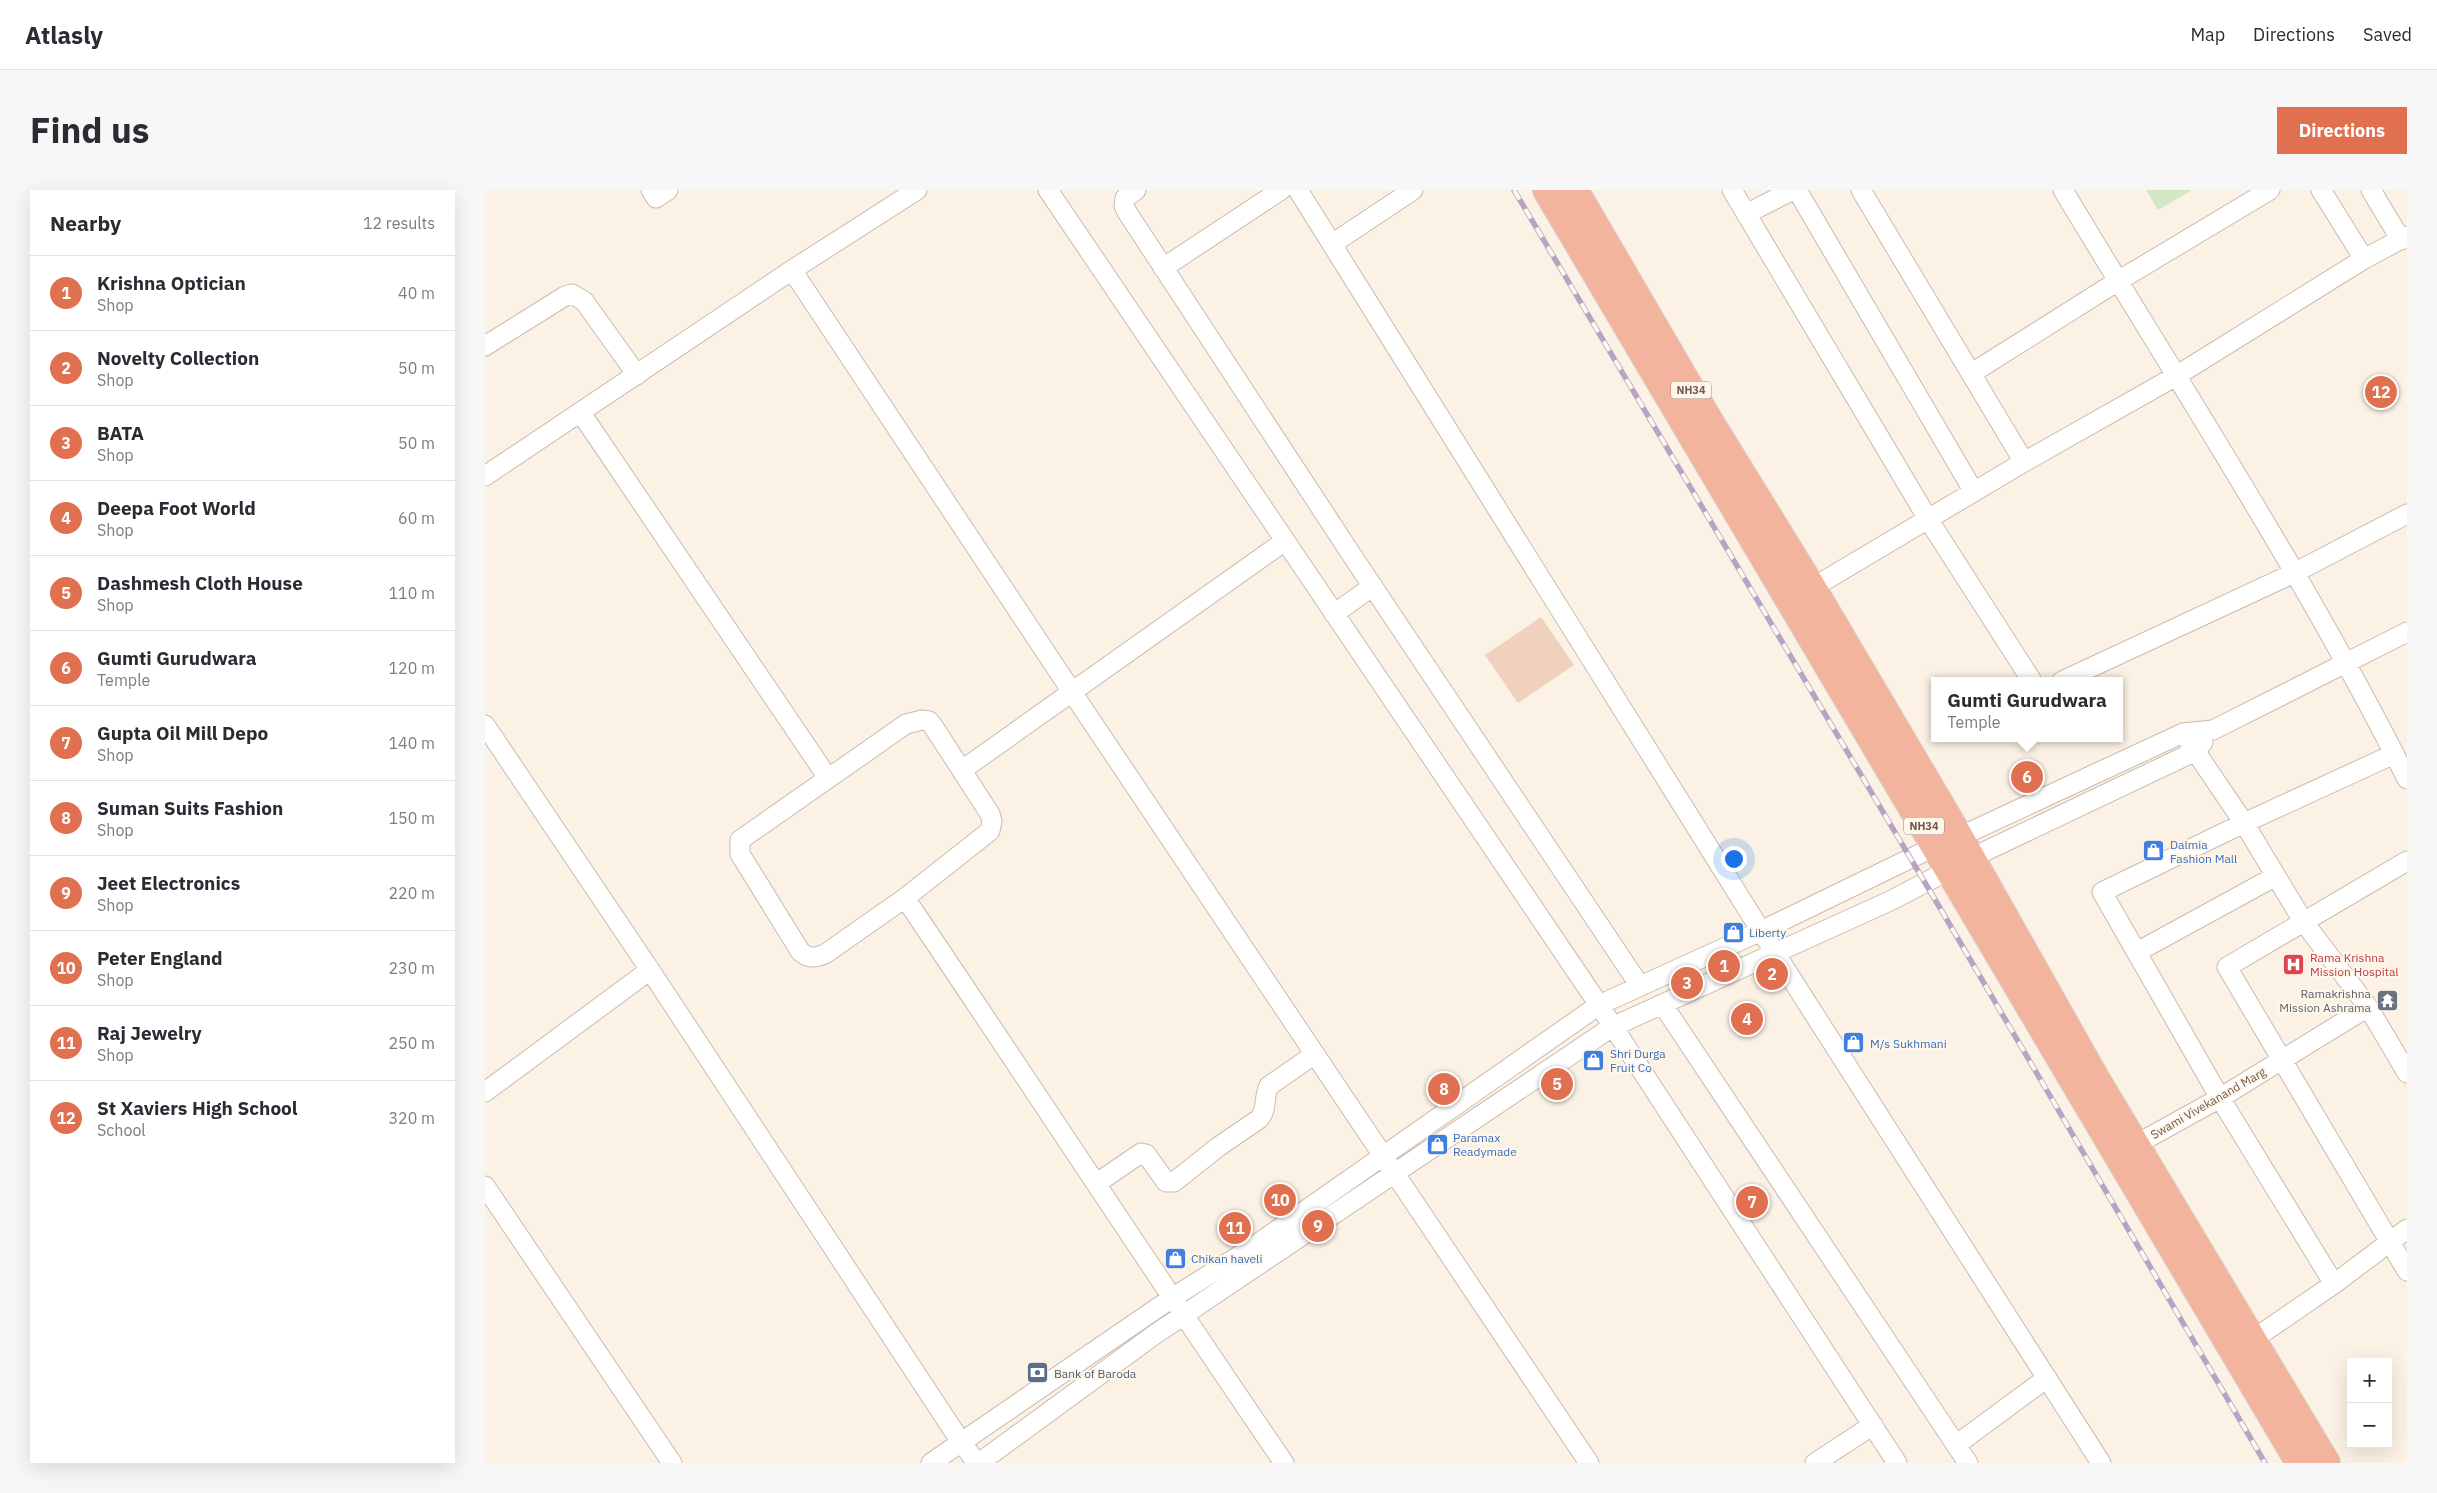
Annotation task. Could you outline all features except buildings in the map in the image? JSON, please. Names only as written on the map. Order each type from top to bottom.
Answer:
[{"type":"highway","name":"NH34","points":[[1547,190],[1677,388],[1812,588],[1954,853]]},
{"type":"highway","name":"NH34","points":[[1574,190],[1677,388],[1954,853],[2242,1347],[2300,1463]]},
{"type":"highway","name":"NH34","points":[[2242,1347],[2326,1463]]},
{"type":"street","points":[[651,190],[656,198],[668,190]]},
{"type":"street","points":[[485,476],[792,270],[917,190]]},
{"type":"street","points":[[1048,190],[1599,1005],[1897,1463]]},
{"type":"street","points":[[1136,190],[1125,198],[1124,206],[1163,268],[1640,986]]},
{"type":"street","points":[[1163,268],[1281,190]]},
{"type":"street","points":[[1298,190],[1761,931],[2101,1463]]},
{"type":"street","points":[[1331,244],[1413,190]]},
{"type":"street","points":[[1731,190],[1928,519],[2029,677]]},
{"type":"street","points":[[1746,214],[1793,190]]},
{"type":"street","points":[[1797,190],[1974,492]]},
{"type":"street","points":[[1861,190],[2024,462]]},
{"type":"street","points":[[2063,190],[2177,376],[2294,574],[2345,663],[2407,779]]},
{"type":"street","points":[[1972,373],[2118,281],[2270,190]]},
{"type":"street","points":[[2321,190],[2364,259]]},
{"type":"street","points":[[1812,588],[2024,462],[2177,376],[2364,259],[2404,238],[2371,190]]},
{"type":"street","points":[[792,270],[1072,692],[1589,1463]]},
{"type":"street","points":[[485,346],[565,296],[572,294],[584,301],[637,375]]},
{"type":"street","points":[[581,413],[828,778]]},
{"type":"street","points":[[2071,677],[2294,574],[2407,514]]},
{"type":"street","points":[[962,770],[1285,542]]},
{"type":"street","points":[[1334,614],[1373,586]]},
{"type":"street","points":[[485,725],[650,970],[961,1442],[978,1463],[1155,1335],[1612,1027],[1892,900],[1954,853],[2183,732],[2213,730],[2407,632]]},
{"type":"street","points":[[923,720],[933,726],[990,814],[992,821],[989,831],[905,898],[825,954],[814,958],[799,951],[740,854],[738,844],[743,836],[828,778],[906,724],[923,720]]},
{"type":"street","points":[[931,1463],[1172,1298],[1250,1249],[1599,1005],[1761,931],[1954,853],[2196,751],[2213,730]]},
{"type":"street","points":[[2183,732],[2244,823],[2303,921],[2368,1007],[2407,1074]]},
{"type":"street","points":[[2334,1284],[2220,1098],[2102,892],[2244,823],[2395,754]]},
{"type":"street","points":[[2407,861],[2227,967],[2281,1062],[2407,1270]]},
{"type":"street","points":[[2137,952],[2276,876]]},
{"type":"street","points":[[905,898],[1097,1183],[1184,1317],[1284,1463]]},
{"type":"street","points":[[485,1092],[650,970]]},
{"type":"street","points":[[1663,1004],[1968,1463]]},
{"type":"street","name":"Swami Vivekanand Marg","points":[[2126,1150],[2281,1062],[2368,1007]]},
{"type":"street","points":[[1097,1183],[1141,1153],[1146,1154],[1166,1182],[1174,1182],[1218,1147],[1259,1119],[1264,1113],[1266,1091],[1269,1086],[1315,1054]]},
{"type":"street","points":[[485,1186],[672,1463]]},
{"type":"street","points":[[2242,1347],[2334,1284],[2407,1229]]},
{"type":"street","points":[[1956,1445],[2047,1378]]},
{"type":"street","points":[[1815,1463],[1873,1425]]},
{"type":"green space","points":[[2146,190],[2192,190],[2158,210]]},
{"type":"railway","points":[[1514,190],[1940,908],[2265,1463]]},
{"type":"place","name":"St Xaviers High School","points":[[2381,392]]},
{"type":"place","name":"Gumti Gurudwara","points":[[2027,777]]},
{"type":"place","name":"Dalmia Fashion Mall","points":[[2154,851]]},
{"type":"place","name":"Liberty","points":[[1733,932]]},
{"type":"place","name":"Rama Krishna Mission Hospital","points":[[2294,964]]},
{"type":"place","name":"Krishna Optician","points":[[1724,966]]},
{"type":"place","name":"Novelty Collection","points":[[1772,974]]},
{"type":"place","name":"BATA","points":[[1687,983]]},
{"type":"place","name":"Ramakrishna Mission Ashrama","points":[[2387,1000]]},
{"type":"place","name":"Deepa Foot World","points":[[1747,1019]]},
{"type":"place","name":"M/s Sukhmani","points":[[1854,1043]]},
{"type":"place","name":"Shri Durga Fruit Co","points":[[1594,1060]]},
{"type":"place","name":"Dashmesh Cloth House","points":[[1557,1084]]},
{"type":"place","name":"Suman Suits Fashion","points":[[1444,1089]]},
{"type":"place","name":"Paramax Readymade","points":[[1437,1144]]},
{"type":"place","name":"Peter England","points":[[1280,1200]]},
{"type":"place","name":"Gupta Oil Mill Depo","points":[[1752,1202]]},
{"type":"place","name":"Jeet Electronics","points":[[1318,1226]]},
{"type":"place","name":"Raj Jewelry","points":[[1235,1228]]},
{"type":"place","name":"Chikan haveli","points":[[1175,1258]]},
{"type":"place","name":"Bank of Baroda","points":[[1038,1373]]}]
